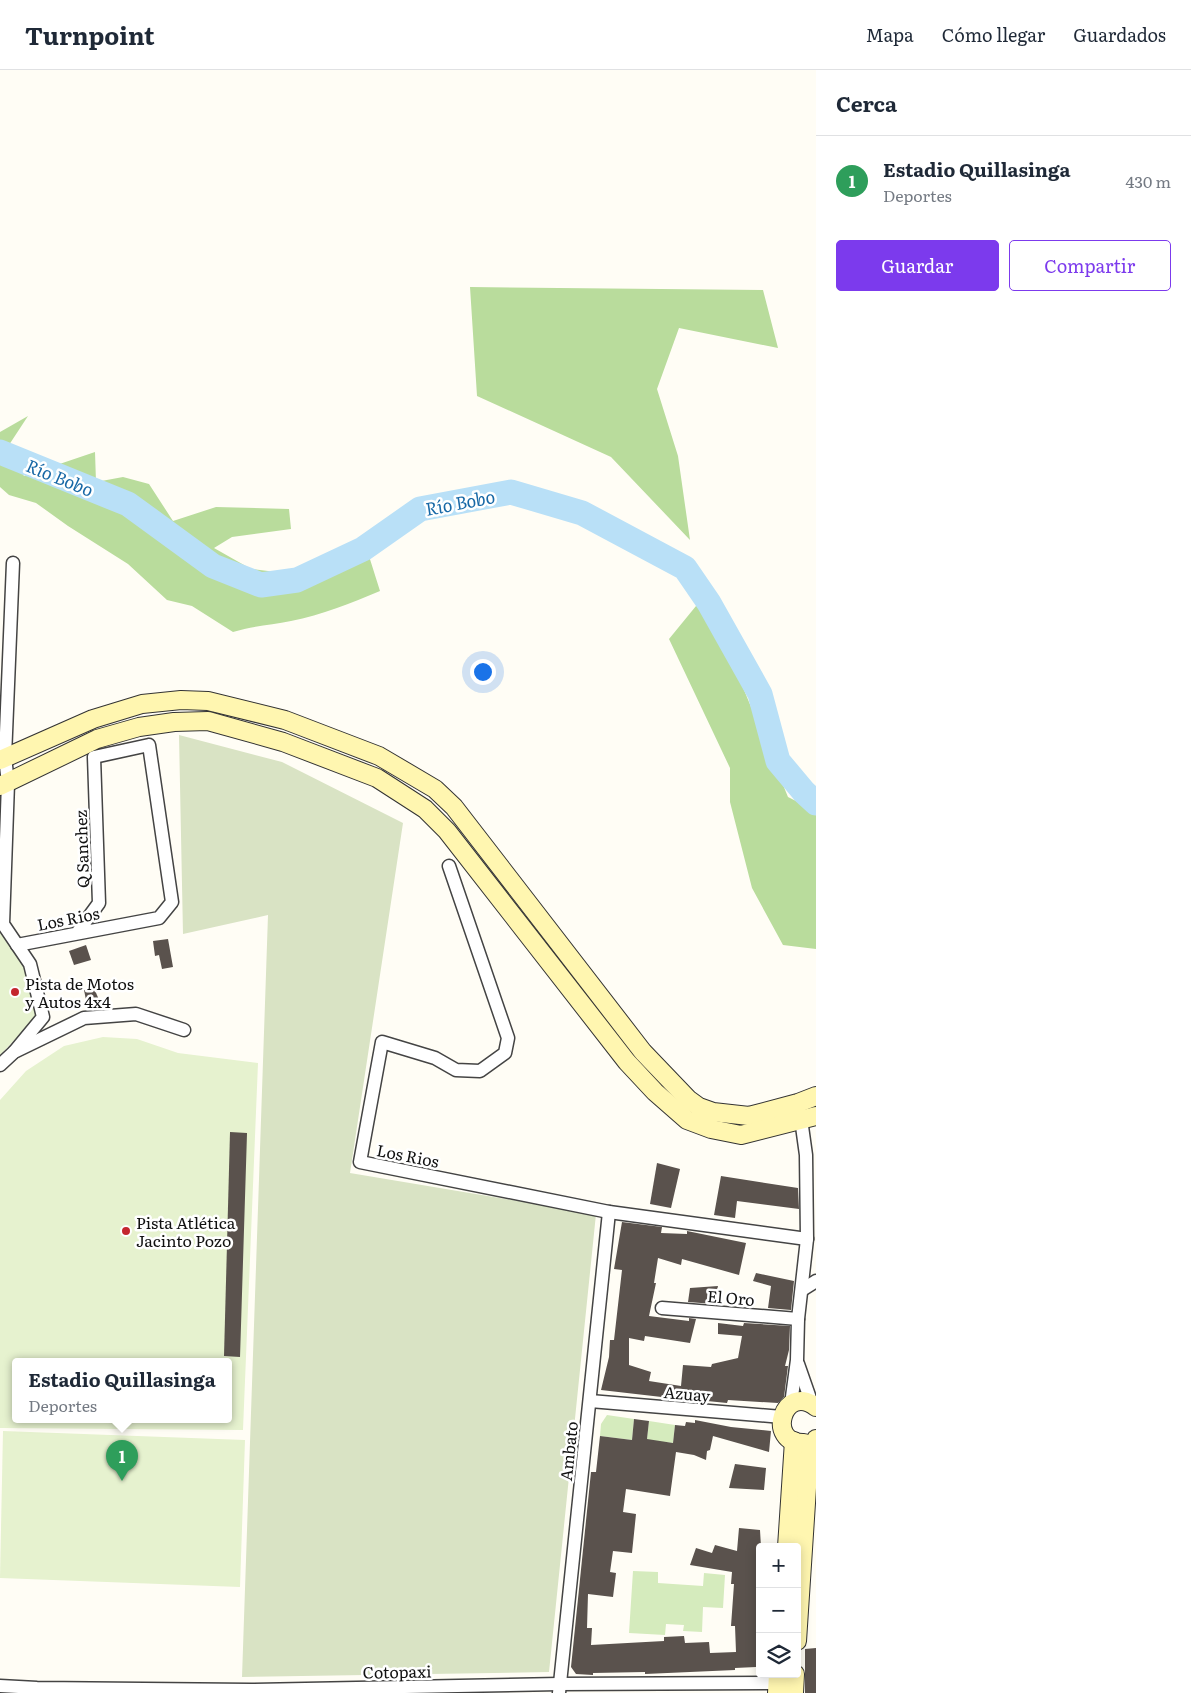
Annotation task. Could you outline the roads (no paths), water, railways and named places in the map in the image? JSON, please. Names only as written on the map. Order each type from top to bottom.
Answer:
[{"type":"main road","points":[[3,758],[93,719],[142,704],[181,700],[208,700],[285,720],[379,756],[435,789],[454,806],[643,1052],[699,1107],[713,1112],[749,1116],[798,1103],[816,1096]]},
{"type":"main road","points":[[4,785],[96,739],[147,726],[174,722],[208,721],[282,742],[377,778],[426,809],[447,831],[627,1062],[654,1092],[687,1120],[711,1129],[741,1135],[809,1118]]},
{"type":"main road","points":[[814,1404],[805,1402],[787,1411],[782,1429],[794,1441],[806,1443],[816,1438]]},
{"type":"main road","points":[[798,1633],[809,1456],[816,1438]]},
{"type":"main road","points":[[787,1543],[794,1441]]},
{"type":"street","points":[[0,1065],[14,1052],[43,1017],[30,964],[3,924],[3,758],[13,563]]},
{"type":"street","name":"Q Sanchez","points":[[77,933],[99,902],[94,756],[149,745]]},
{"type":"street","name":"Los Rios","points":[[16,945],[159,918],[172,902],[149,745]]},
{"type":"street","name":"Los Rios","points":[[449,866],[508,1038],[504,1053],[480,1071],[456,1070],[435,1058],[382,1042],[360,1162],[609,1212],[807,1239]]},
{"type":"street","points":[[14,1052],[84,1018],[136,1014],[184,1030]]},
{"type":"street","points":[[787,1411],[797,1360],[798,1319],[807,1239],[806,1155],[809,1118],[798,1103]]},
{"type":"street","name":"Ambato","points":[[559,1689],[609,1212]]},
{"type":"street","points":[[802,1290],[816,1282]]},
{"type":"street","name":"El Oro","points":[[662,1308],[798,1319]]},
{"type":"street","points":[[797,1360],[814,1404]]},
{"type":"street","name":"Azuay","points":[[590,1401],[787,1411]]},
{"type":"street","name":"Cotopaxi","points":[[0,1686],[37,1690],[251,1691],[559,1689],[786,1683]]},
{"type":"waterway","name":"Río Bobo","points":[[0,452],[128,504],[213,566],[261,585],[297,580],[363,549],[420,509],[511,492],[582,513],[685,568],[709,603],[760,694],[778,761],[804,792],[816,803]]},
{"type":"place","name":"Pista de Motos y Autos 4x4","points":[[15,992]]},
{"type":"place","name":"Pista Atlética Jacinto Pozo","points":[[126,1231]]},
{"type":"place","name":"Estadio Quillasinga","points":[[122,1481]]}]
